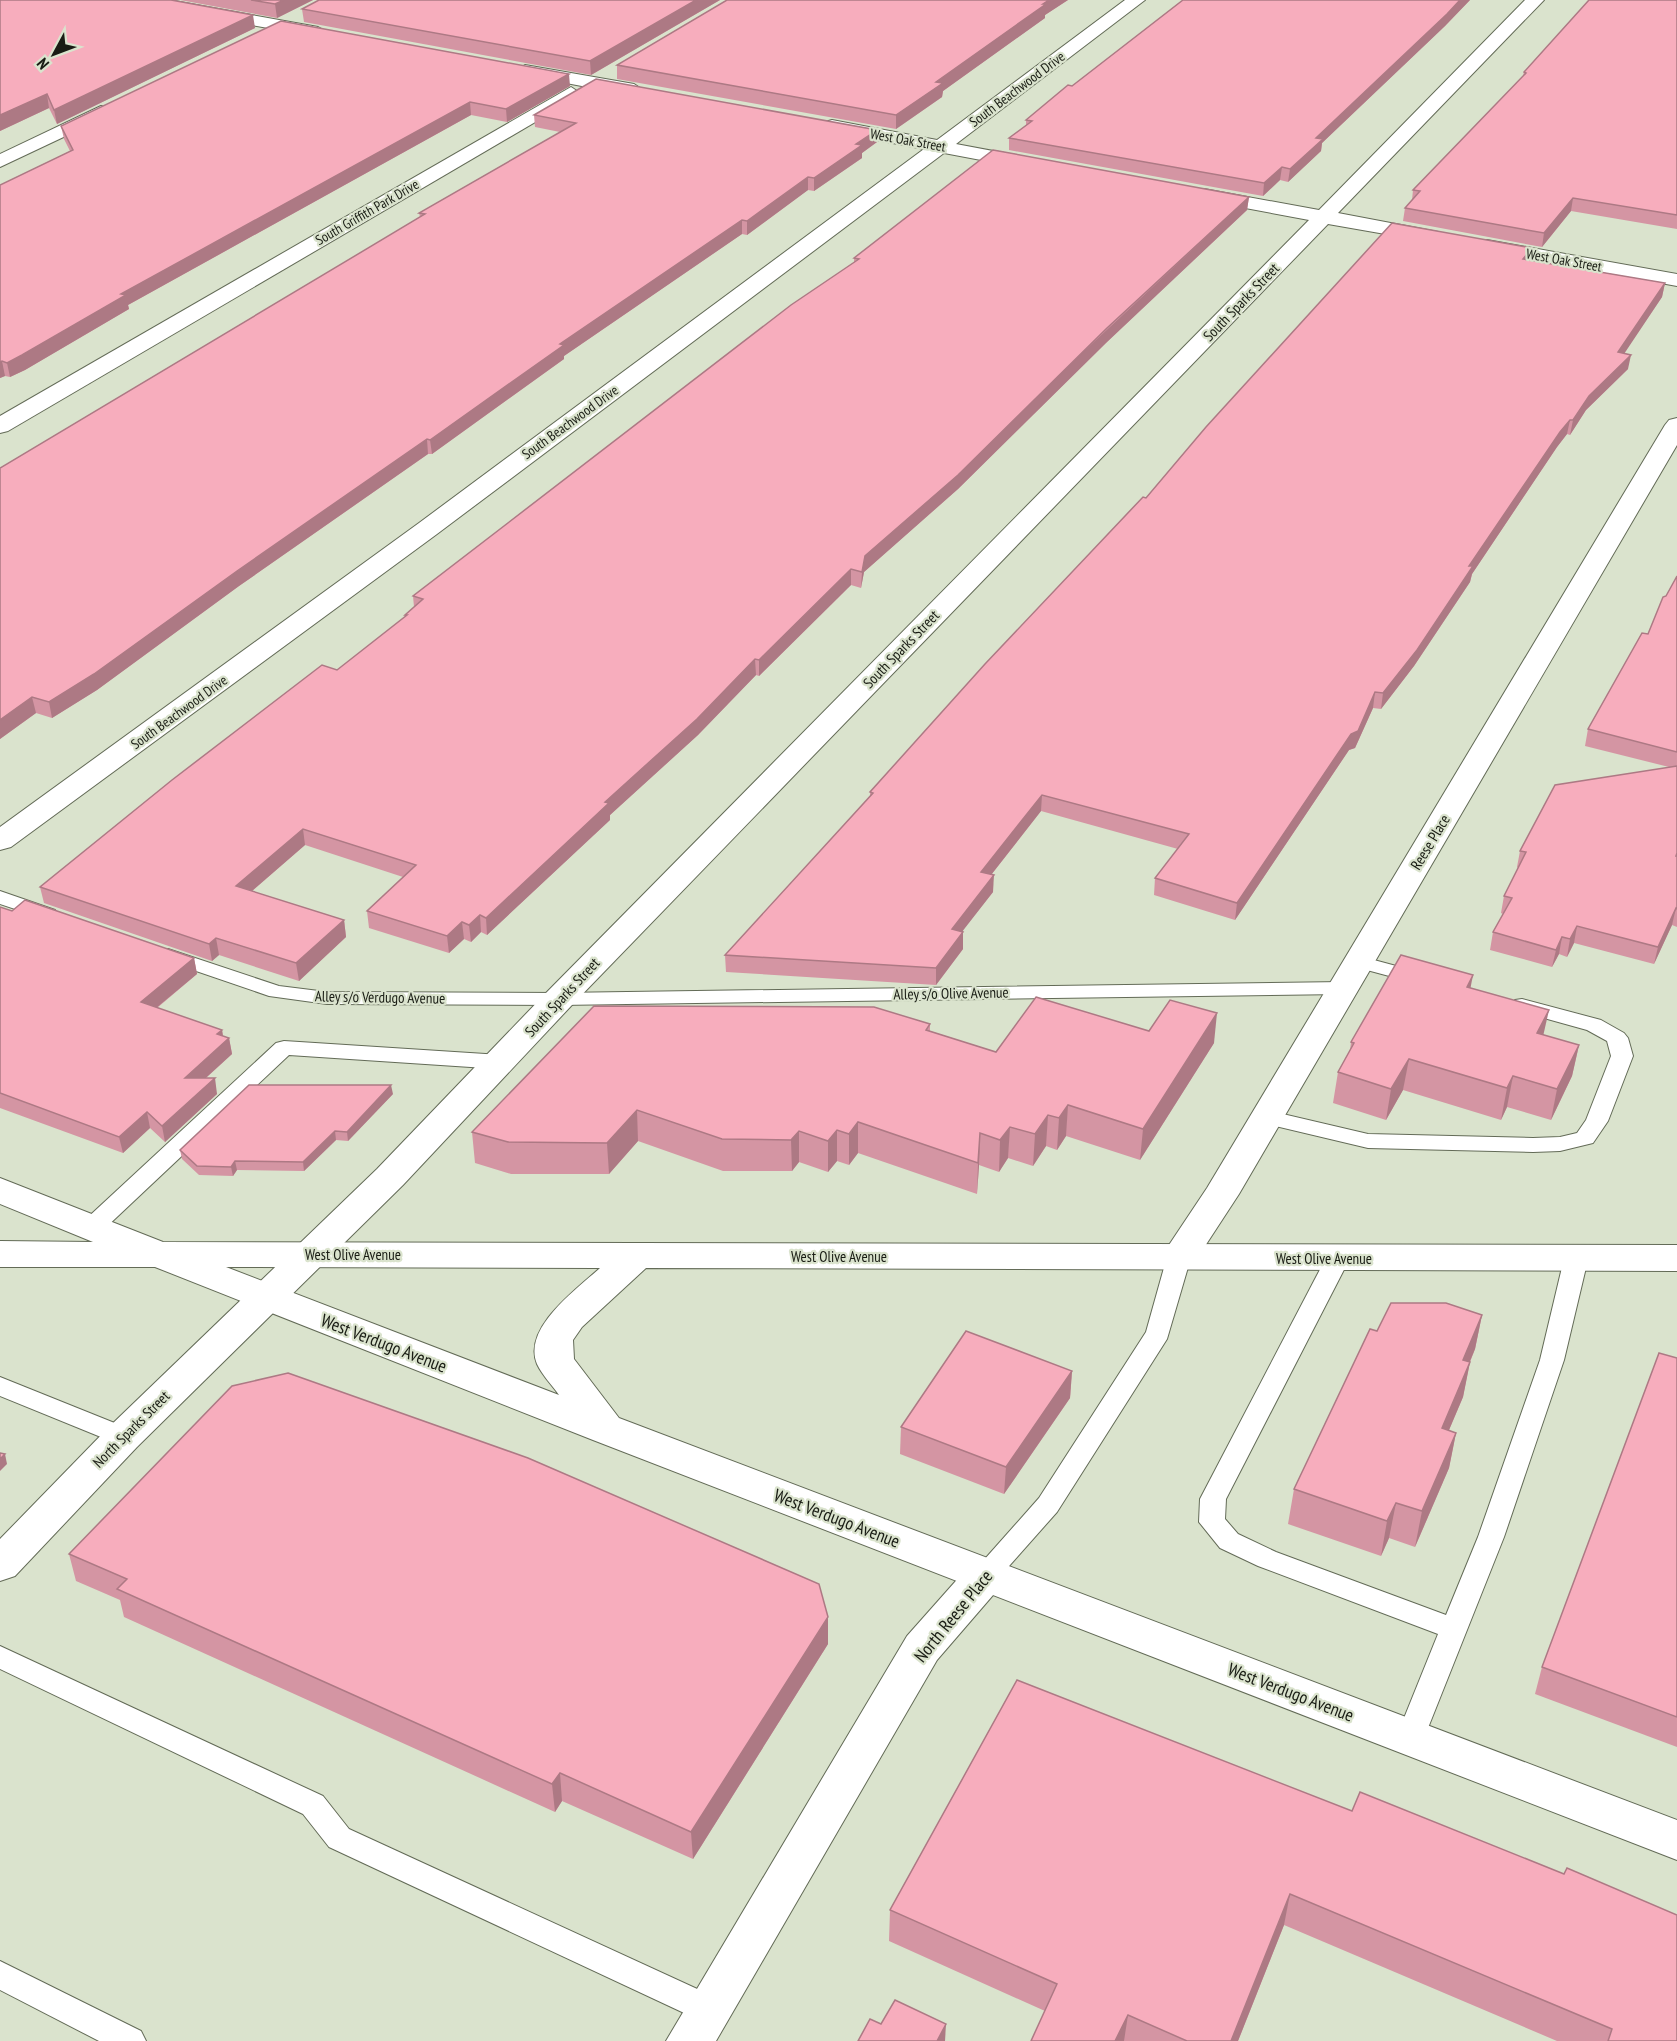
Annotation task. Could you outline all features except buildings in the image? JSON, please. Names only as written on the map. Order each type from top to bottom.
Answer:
[{"type":"street","points":[[140,0],[338,36]]},
{"type":"street","name":"South Beachwood Drive","points":[[0,841],[739,299],[1136,0]]},
{"type":"street","name":"South Sparks Street","points":[[267,1298],[314,1254],[501,1062],[559,999],[1535,0]]},
{"type":"street","points":[[248,41],[311,10]]},
{"type":"street","points":[[510,67],[649,93]]},
{"type":"street","name":"South Griffith Park Drive","points":[[0,426],[611,70]]},
{"type":"street","points":[[0,161],[118,104]]},
{"type":"street","name":"West Oak Street","points":[[812,123],[1045,166]]},
{"type":"street","name":"West Oak Street","points":[[1184,192],[1677,280]]},
{"type":"street","name":"Reese Place","points":[[1179,1257],[1359,962],[1677,425]]},
{"type":"street","name":"West Verdugo Avenue","points":[[0,1190],[267,1298],[607,1430],[1677,1840]]},
{"type":"street","name":"West Olive Avenue","points":[[0,1254],[1677,1258]]},
{"type":"street","points":[[607,1430],[555,1362],[554,1338],[569,1318],[636,1256]]},
{"type":"street","name":"North Sparks Street","points":[[0,1565],[123,1437],[267,1298]]},
{"type":"street","name":"North Reese Place","points":[[699,2025],[922,1647],[985,1576]]},
{"type":"lane","points":[[0,897],[66,920]]},
{"type":"lane","name":"Alley s/o Verdugo Avenue","points":[[154,950],[276,992],[327,998],[559,999]]},
{"type":"lane","points":[[1359,962],[1437,983]]},
{"type":"lane","name":"Alley s/o Olive Avenue","points":[[559,999],[1343,988]]},
{"type":"lane","points":[[1266,1117],[1368,1141],[1533,1145],[1560,1144],[1585,1138],[1597,1121],[1622,1056],[1617,1038],[1594,1024],[1504,1001]]},
{"type":"lane","points":[[93,1226],[284,1048],[501,1062]]},
{"type":"lane","name":"North Reese Place","points":[[985,1576],[1048,1505],[1158,1333],[1179,1257]]},
{"type":"lane","points":[[1338,1258],[1213,1499],[1212,1522],[1229,1541],[1267,1560],[1454,1629]]},
{"type":"lane","points":[[1410,1738],[1491,1537],[1552,1359],[1576,1259]]},
{"type":"lane","points":[[0,1386],[123,1437]]},
{"type":"lane","points":[[0,1657],[313,1805],[339,1838],[699,2025]]},
{"type":"lane","points":[[0,1975],[130,2041]]}]
